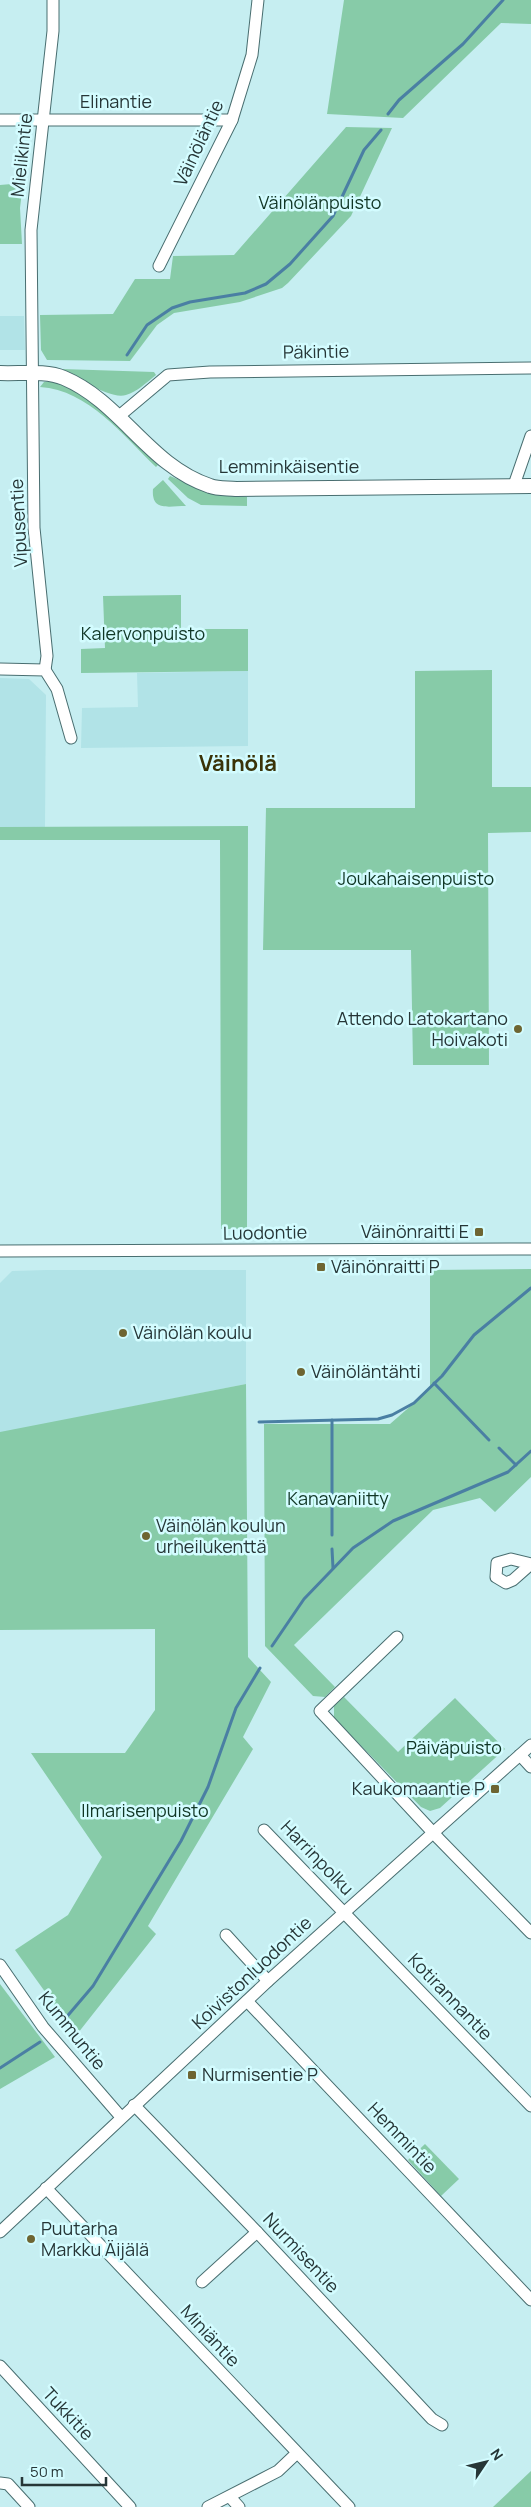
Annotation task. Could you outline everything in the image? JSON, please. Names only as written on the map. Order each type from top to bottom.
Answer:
[{"type":"street","name":"Mielikintie","points":[[28,373],[31,230],[53,31],[53,0]]},
{"type":"street","name":"Väinöläntie","points":[[159,266],[232,120],[252,55],[258,0]]},
{"type":"street","name":"Elinantie","points":[[0,120],[232,120]]},
{"type":"street","name":"Päkintie","points":[[118,417],[168,375],[210,372],[531,368]]},
{"type":"street","points":[[0,374],[28,373]]},
{"type":"street","name":"Lemminkäisentie","points":[[28,373],[64,378],[85,389],[118,417],[148,448],[174,467],[210,486],[236,489],[531,486]]},
{"type":"street","name":"Vipusentie","points":[[28,373],[34,528],[47,656],[46,670]]},
{"type":"street","points":[[514,485],[531,436]]},
{"type":"street","points":[[0,669],[46,670],[57,689],[71,738]]},
{"type":"street","name":"Luodontie","points":[[0,1251],[531,1249]]},
{"type":"street","points":[[397,1637],[320,1710],[432,1832],[531,1933]]},
{"type":"street","name":"Koivistonluodontie","points":[[0,2232],[268,1981],[531,1745]]},
{"type":"street","points":[[520,1755],[531,1767]]},
{"type":"street","name":"Harrinpolku","points":[[264,1830],[344,1912]]},
{"type":"street","name":"Kotirannantie","points":[[344,1912],[531,2106]]},
{"type":"street","points":[[226,1934],[268,1981]]},
{"type":"street","name":"Kummuntie","points":[[0,1965],[43,2027],[121,2117]]},
{"type":"street","name":"Hemmintie","points":[[247,2001],[531,2300]]},
{"type":"street","name":"Nurmisentie","points":[[134,2105],[257,2232],[432,2418],[442,2425]]},
{"type":"street","name":"Miniäntie","points":[[46,2188],[349,2507]]},
{"type":"street","points":[[202,2282],[257,2232]]},
{"type":"street","name":"Tukkitie","points":[[0,2366],[130,2507]]},
{"type":"street","points":[[208,2507],[278,2471],[297,2453]]},
{"type":"street","points":[[0,2483],[8,2484],[29,2507]]},
{"type":"street","points":[[230,2497],[239,2507]]},
{"type":"shaded area","points":[[0,316],[24,316],[25,350],[0,350]]},
{"type":"shaded area","points":[[248,671],[248,746],[81,748],[82,708],[138,707],[137,673]]},
{"type":"shaded area","points":[[0,678],[29,679],[46,695],[45,827],[0,827]]},
{"type":"shaded area","name":"Väinölän koulu","points":[[246,1270],[246,1384],[0,1433],[0,1283],[12,1271]]},
{"type":"green space","points":[[344,0],[531,0],[531,24],[501,23],[403,118],[327,114]]},
{"type":"green space","name":"Väinölänpuisto","points":[[346,127],[392,128],[351,216],[282,288],[240,302],[174,313],[157,325],[130,361],[47,360],[41,350],[40,315],[113,314],[135,279],[170,279],[173,256],[234,255]]},
{"type":"green space","points":[[23,183],[20,208],[22,244],[0,244],[0,185]]},
{"type":"green space","points":[[62,369],[154,372],[156,375],[134,392],[119,396],[103,391]]},
{"type":"green space","points":[[53,381],[69,388],[110,417],[158,465],[156,467],[118,429],[90,405],[58,390],[40,387],[44,382]]},
{"type":"green space","points":[[170,476],[211,493],[247,497],[247,506],[201,505],[188,498],[168,479]]},
{"type":"green space","points":[[163,480],[186,506],[168,507],[162,506],[155,501],[153,489]]},
{"type":"green space","name":"Kalervonpuisto","points":[[181,595],[181,629],[248,629],[248,671],[81,673],[81,649],[105,648],[103,596]]},
{"type":"green space","name":"Joukahaisenpuisto","points":[[492,670],[492,787],[531,787],[531,832],[488,833],[489,1065],[413,1065],[411,950],[263,950],[266,808],[415,808],[415,671]]},
{"type":"green space","points":[[248,826],[247,1229],[221,1229],[220,840],[0,840],[0,827]]},
{"type":"green space","name":"Kanavaniitty","points":[[531,1269],[531,1477],[495,1512],[480,1498],[433,1510],[294,1645],[335,1687],[325,1697],[313,1696],[265,1646],[264,1424],[390,1424],[430,1389],[430,1270]]},
{"type":"green space","name":"Ilmarisenpuisto","points":[[246,1384],[248,1657],[271,1682],[243,1737],[253,1749],[148,1926],[156,1934],[78,2033],[61,2014],[15,1950],[68,1915],[102,1857],[31,1753],[125,1753],[155,1710],[155,1629],[0,1630],[0,1432]]},
{"type":"green space","name":"Päiväpuisto","points":[[344,1697],[398,1752],[455,1698],[505,1749],[440,1808],[430,1811],[421,1807],[334,1718],[334,1706]]},
{"type":"green space","points":[[0,1984],[55,2057],[0,2089]]},
{"type":"green space","points":[[425,2144],[459,2179],[441,2196],[408,2160]]},
{"type":"green space","points":[[531,2471],[531,2507],[493,2507]]},
{"type":"waterway","points":[[388,114],[399,100],[463,44],[503,0]]},
{"type":"waterway","points":[[127,355],[147,325],[172,308],[190,302],[245,293],[266,284],[290,264],[333,216],[364,150],[381,130]]},
{"type":"waterway","points":[[259,1422],[378,1419],[392,1415],[414,1403],[442,1376],[474,1335],[531,1288]]},
{"type":"waterway","points":[[434,1383],[489,1440]]},
{"type":"waterway","points":[[332,1420],[332,1493]]},
{"type":"waterway","points":[[499,1448],[516,1465]]},
{"type":"waterway","points":[[272,1646],[304,1599],[353,1548],[393,1521],[508,1472],[531,1451]]},
{"type":"waterway","points":[[332,1505],[332,1535]]},
{"type":"waterway","points":[[332,1549],[333,1568]]},
{"type":"waterway","points":[[64,2020],[93,1986],[181,1841],[208,1787],[236,1708],[260,1668]]},
{"type":"waterway","points":[[0,2068],[40,2042]]},
{"type":"place","name":"Attendo Latokartano Hoivakoti","points":[[518,1029]]},
{"type":"place","name":"Väinönraitti E","points":[[479,1232]]},
{"type":"place","name":"Väinönraitti P","points":[[321,1267]]},
{"type":"place","name":"Väinölän koulu","points":[[123,1333]]},
{"type":"place","name":"Väinöläntähti","points":[[301,1372]]},
{"type":"place","name":"Väinölän koulun urheilukenttä","points":[[146,1536]]},
{"type":"place","name":"Kaukomaantie P","points":[[495,1789]]},
{"type":"place","name":"Nurmisentie P","points":[[192,2075]]},
{"type":"place","name":"Puutarha Markku Äijälä","points":[[31,2239]]},
{"type":"district","name":"Väinölä","points":[[238,763]]}]
